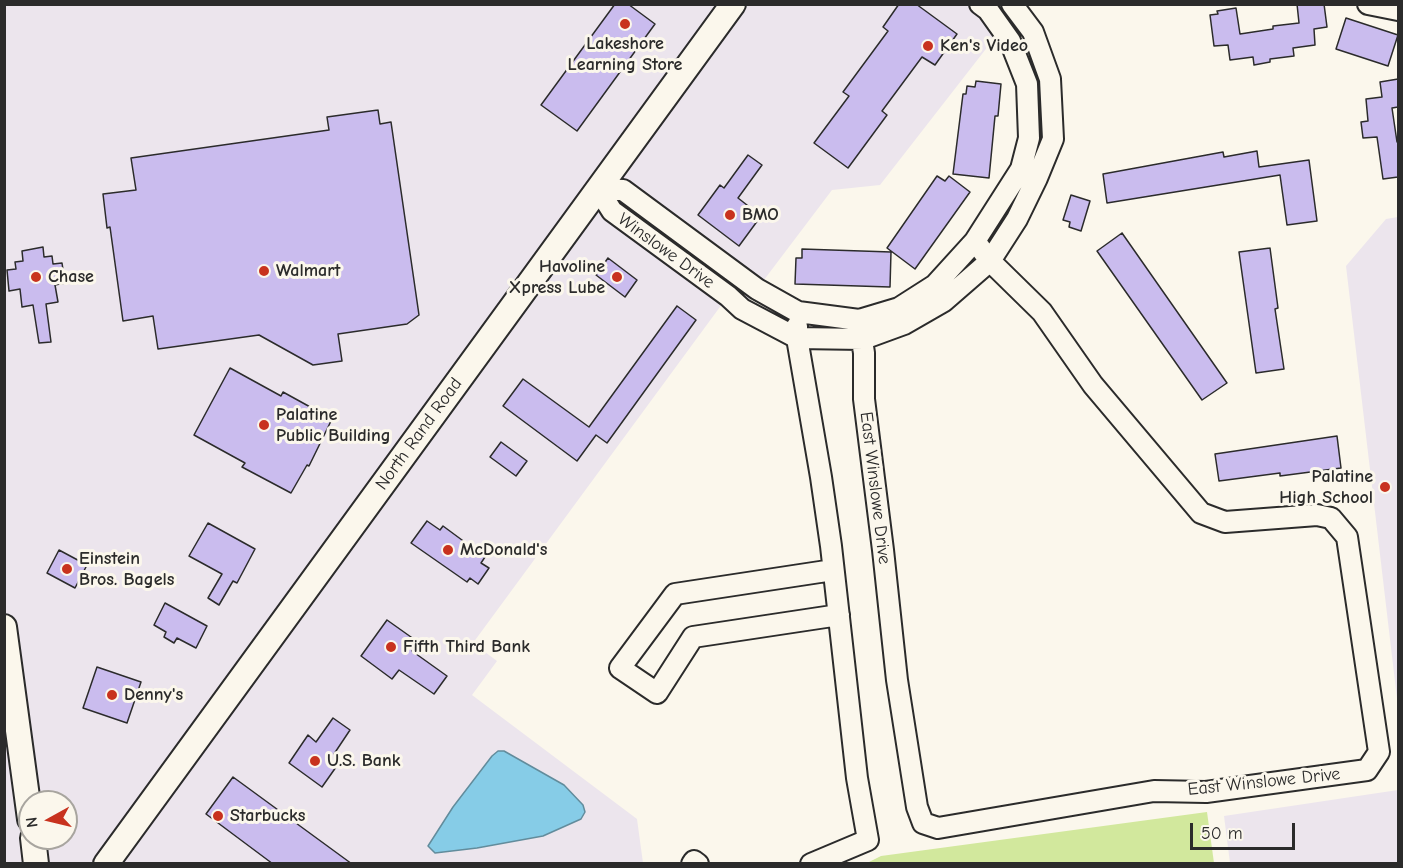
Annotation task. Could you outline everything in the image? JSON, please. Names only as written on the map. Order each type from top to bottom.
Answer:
[{"type":"main road","name":"North Rand Road","points":[[106,861],[733,4]]},
{"type":"main road","points":[[4,627],[26,790]]},
{"type":"street","name":"Winslowe Drive","points":[[597,189],[612,211],[728,296],[742,309],[797,338],[904,324],[944,301],[990,261],[1017,219],[1053,139],[1050,79],[1033,32],[1012,4]]},
{"type":"street","points":[[1368,4],[1398,10]]},
{"type":"street","name":"Winslowe Drive","points":[[597,189],[623,190],[757,289],[798,312],[861,330],[935,285],[975,241],[1021,169],[1029,138],[1027,84],[1010,41],[987,6]]},
{"type":"street","name":"East Winslowe Drive","points":[[861,330],[864,399],[884,550],[897,680],[916,807],[923,823],[939,828],[1154,791],[1206,792],[1367,770],[1379,752],[1347,537],[1331,518],[1317,515],[1226,522],[1201,513],[1093,385],[1042,312],[990,261],[975,241]]},
{"type":"street","points":[[798,312],[797,338],[821,477],[857,778],[868,840],[811,864]]},
{"type":"street","points":[[833,570],[675,594],[620,668],[657,693],[693,637],[839,615]]},
{"type":"shaded area","points":[[1012,4],[1017,9],[880,185],[832,190],[742,309],[728,296],[473,643],[497,661],[472,695],[637,819],[643,863],[5,864],[5,5]]},
{"type":"shaded area","name":"Palatine High School","points":[[1398,217],[1398,707],[1346,266],[1386,219]]},
{"type":"shaded area","points":[[1398,790],[1398,863],[1230,863],[1224,816]]},
{"type":"green space","points":[[1207,812],[1214,863],[867,863],[881,856]]},
{"type":"water","points":[[498,751],[504,751],[564,785],[583,805],[585,812],[581,819],[543,836],[435,853],[428,846],[453,807]]},
{"type":"building","points":[[615,4],[628,4],[655,24],[577,131],[541,105]]},
{"type":"building","points":[[899,4],[916,4],[957,34],[935,65],[922,57],[882,111],[887,115],[848,168],[814,143],[849,96],[843,92],[888,31],[883,27]]},
{"type":"building","points":[[1297,4],[1324,4],[1327,27],[1314,29],[1315,45],[1293,48],[1294,56],[1270,59],[1270,62],[1254,65],[1253,57],[1230,60],[1228,45],[1214,46],[1210,15],[1218,14],[1217,11],[1236,8],[1240,34],[1273,29],[1273,26],[1299,23]]},
{"type":"building","points":[[1346,18],[1398,35],[1388,66],[1336,49]]},
{"type":"building","points":[[1398,79],[1398,107],[1392,108],[1398,142],[1398,177],[1383,179],[1377,137],[1363,138],[1361,122],[1368,121],[1366,99],[1382,97],[1380,82]]},
{"type":"building","points":[[976,81],[1001,84],[998,116],[995,116],[989,178],[953,174],[963,94],[966,94],[967,86],[975,87]]},
{"type":"building","name":"Walmart","points":[[378,110],[380,124],[391,122],[419,315],[407,324],[338,334],[342,361],[313,365],[259,335],[158,349],[153,316],[123,321],[103,194],[136,190],[131,158],[329,130],[327,117]]},
{"type":"building","points":[[1257,151],[1259,167],[1309,160],[1317,221],[1287,225],[1280,175],[1107,203],[1103,174],[1223,152],[1224,157]]},
{"type":"building","name":"BMO","points":[[748,155],[762,165],[738,198],[761,216],[739,246],[698,215],[720,185],[724,188]]},
{"type":"building","points":[[937,176],[945,181],[949,176],[970,192],[915,269],[887,248]]},
{"type":"building","points":[[1071,195],[1090,201],[1081,231],[1069,227],[1070,222],[1063,220]]},
{"type":"building","points":[[1122,233],[1227,383],[1202,400],[1097,251]]},
{"type":"building","name":"Chase","points":[[43,247],[44,257],[52,256],[53,264],[62,263],[65,283],[55,285],[58,302],[46,304],[51,342],[39,343],[33,305],[22,307],[20,289],[9,291],[7,270],[16,269],[15,262],[23,261],[22,251]]},
{"type":"building","points":[[1270,248],[1278,308],[1275,309],[1284,369],[1256,373],[1239,252]]},
{"type":"building","points":[[802,249],[891,252],[890,287],[795,284],[796,258],[802,258]]},
{"type":"building","name":"Havoline Xpress Lube","points":[[608,258],[637,280],[625,297],[596,275]]},
{"type":"building","points":[[677,306],[696,320],[607,443],[596,435],[577,461],[503,406],[523,379],[589,427]]},
{"type":"building","name":"Palatine Public Building","points":[[230,368],[281,396],[283,392],[332,419],[309,466],[307,465],[291,493],[242,467],[245,463],[194,435]]},
{"type":"building","points":[[1337,436],[1341,468],[1219,481],[1215,454]]},
{"type":"building","points":[[501,442],[527,461],[516,476],[490,457]]},
{"type":"building","name":"McDonald's","points":[[427,521],[440,530],[443,526],[485,557],[481,563],[489,568],[478,584],[470,578],[467,582],[411,543]]},
{"type":"building","points":[[208,523],[255,549],[237,583],[233,581],[219,605],[208,598],[222,574],[189,556]]},
{"type":"building","name":"Einstein Bros. Bagels","points":[[59,550],[87,565],[75,588],[47,573]]},
{"type":"building","points":[[165,603],[207,626],[196,648],[177,638],[174,643],[164,637],[166,632],[154,625]]},
{"type":"building","name":"Fifth Third Bank","points":[[387,620],[418,642],[412,651],[447,676],[434,694],[399,670],[392,679],[361,656]]},
{"type":"building","name":"Denny's","points":[[97,667],[141,682],[127,723],[83,708]]},
{"type":"building","name":"U.S. Bank","points":[[333,718],[350,730],[334,754],[341,760],[322,787],[289,763],[308,735],[316,742]]},
{"type":"building","points":[[233,777],[352,864],[273,864],[206,814]]},
{"type":"place","name":"Lakeshore Learning Store","points":[[625,24]]},
{"type":"place","name":"Ken's Video","points":[[928,46]]},
{"type":"place","name":"BMO","points":[[730,215]]},
{"type":"place","name":"Walmart","points":[[264,271]]},
{"type":"place","name":"Chase","points":[[36,277]]},
{"type":"place","name":"Havoline Xpress Lube","points":[[617,277]]},
{"type":"place","name":"Palatine Public Building","points":[[264,425]]},
{"type":"place","name":"Palatine High School","points":[[1385,487]]},
{"type":"place","name":"McDonald's","points":[[448,550]]},
{"type":"place","name":"Einstein Bros. Bagels","points":[[67,569]]},
{"type":"place","name":"Fifth Third Bank","points":[[391,647]]},
{"type":"place","name":"Denny's","points":[[112,695]]},
{"type":"place","name":"U.S. Bank","points":[[315,761]]},
{"type":"place","name":"Starbucks","points":[[218,816]]}]
